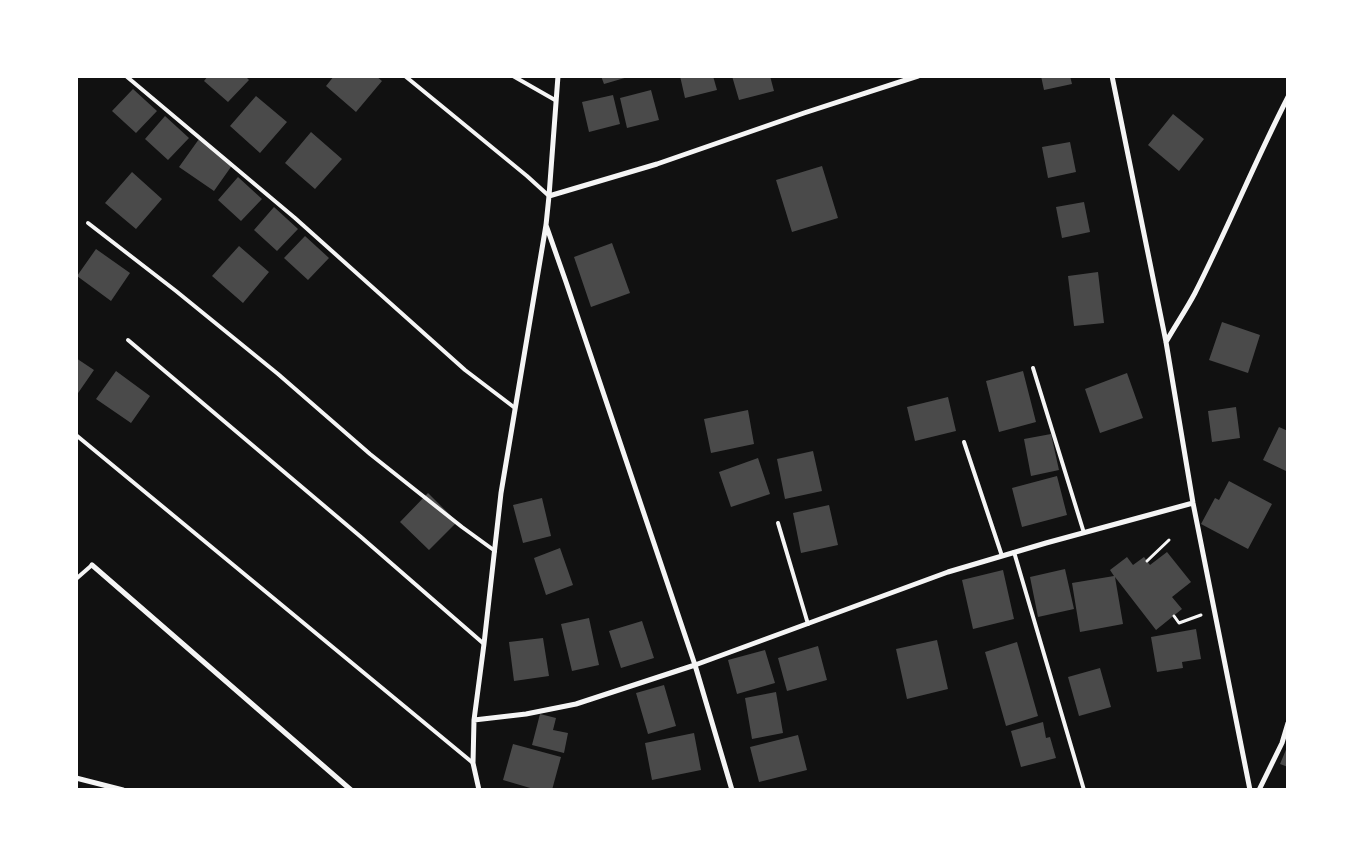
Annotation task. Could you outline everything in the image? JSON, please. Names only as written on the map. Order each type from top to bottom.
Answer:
[{"type":"street","points":[[479,790],[473,762],[474,720],[501,493],[546,225],[558,76]]},
{"type":"street","points":[[549,196],[657,164],[918,76]]},
{"type":"street","points":[[1112,76],[1166,342],[1193,504],[1250,790]]},
{"type":"street","points":[[1166,342],[1194,294],[1229,223],[1271,129],[1288,97]]},
{"type":"street","points":[[546,225],[695,665],[732,790]]},
{"type":"street","points":[[474,720],[526,714],[576,704],[695,665],[948,572],[1084,532],[1193,504]]},
{"type":"street","points":[[92,565],[351,790]]},
{"type":"street","points":[[1259,790],[1282,743],[1288,723]]},
{"type":"street","points":[[76,778],[122,790]]},
{"type":"lane","points":[[126,76],[295,218],[465,370],[515,408]]},
{"type":"lane","points":[[405,76],[549,196]]},
{"type":"lane","points":[[513,76],[556,100]]},
{"type":"lane","points":[[88,223],[176,291],[278,374],[370,454],[495,551]]},
{"type":"lane","points":[[128,340],[484,644]]},
{"type":"lane","points":[[1033,368],[1084,532]]},
{"type":"lane","points":[[76,435],[473,762]]},
{"type":"lane","points":[[964,442],[1002,556]]},
{"type":"lane","points":[[778,523],[808,624]]},
{"type":"lane","points":[[1014,552],[1084,790]]},
{"type":"lane","points":[[76,579],[92,565]]},
{"type":"path","points":[[1147,561],[1169,540]]},
{"type":"path","points":[[1174,616],[1179,622],[1214,610]]},
{"type":"building","points":[[208,76],[245,76],[249,80],[228,102],[204,81]]},
{"type":"building","points":[[334,76],[376,76],[382,81],[356,112],[326,86]]},
{"type":"building","points":[[601,76],[628,76],[628,77],[604,84]]},
{"type":"building","points":[[680,76],[713,76],[717,90],[685,98]]},
{"type":"building","points":[[732,76],[770,76],[774,91],[739,100]]},
{"type":"building","points":[[1041,76],[1070,76],[1072,84],[1044,90]]},
{"type":"building","points":[[133,89],[157,111],[136,133],[112,111]]},
{"type":"building","points":[[651,90],[659,120],[627,128],[620,98]]},
{"type":"building","points":[[613,95],[620,124],[589,132],[582,102]]},
{"type":"building","points":[[256,96],[287,122],[260,153],[230,126]]},
{"type":"building","points":[[1173,114],[1204,139],[1179,171],[1148,145]]},
{"type":"building","points":[[165,116],[189,138],[168,160],[145,139]]},
{"type":"building","points":[[311,132],[342,159],[315,189],[285,163]]},
{"type":"building","points":[[199,139],[233,164],[214,191],[179,167]]},
{"type":"building","points":[[1070,142],[1076,172],[1048,178],[1042,147]]},
{"type":"building","points":[[822,166],[838,218],[792,232],[776,180]]},
{"type":"building","points":[[132,172],[162,199],[136,229],[105,203]]},
{"type":"building","points":[[238,177],[262,199],[241,221],[218,200]]},
{"type":"building","points":[[1084,202],[1090,232],[1062,238],[1056,207]]},
{"type":"building","points":[[274,207],[298,229],[277,251],[254,230]]},
{"type":"building","points":[[305,236],[329,258],[308,280],[284,258]]},
{"type":"building","points":[[612,243],[630,293],[591,307],[574,257]]},
{"type":"building","points":[[239,246],[269,272],[243,303],[212,276]]},
{"type":"building","points":[[96,249],[130,273],[111,301],[77,276]]},
{"type":"building","points":[[1098,272],[1104,323],[1074,326],[1068,276]]},
{"type":"building","points":[[1222,322],[1260,335],[1248,373],[1209,360]]},
{"type":"building","points":[[76,358],[94,370],[76,396]]},
{"type":"building","points":[[116,371],[150,396],[131,423],[96,399]]},
{"type":"building","points":[[1023,371],[1036,422],[999,432],[986,381]]},
{"type":"building","points":[[1127,373],[1143,418],[1100,433],[1085,389]]},
{"type":"building","points":[[948,397],[956,431],[915,441],[907,407]]},
{"type":"building","points":[[1236,407],[1240,438],[1212,442],[1208,411]]},
{"type":"building","points":[[748,410],[754,444],[711,453],[704,419]]},
{"type":"building","points":[[1279,427],[1288,431],[1288,472],[1263,460]]},
{"type":"building","points":[[1051,434],[1059,470],[1031,476],[1024,439]]},
{"type":"building","points":[[813,451],[822,491],[785,499],[777,459]]},
{"type":"building","points":[[758,458],[770,494],[731,507],[719,472]]},
{"type":"building","points":[[1057,476],[1067,515],[1022,527],[1012,488]]},
{"type":"building","points":[[1229,481],[1272,504],[1248,549],[1201,524],[1215,498],[1219,500]]},
{"type":"building","points":[[428,493],[457,522],[429,550],[400,522]]},
{"type":"building","points":[[542,498],[551,536],[523,543],[513,505]]},
{"type":"building","points":[[829,505],[838,545],[801,553],[793,513]]},
{"type":"building","points":[[560,548],[573,585],[546,595],[534,558]]},
{"type":"building","points":[[1167,552],[1191,582],[1172,597],[1182,609],[1156,630],[1115,577],[1123,624],[1080,632],[1072,583],[1114,576],[1110,570],[1127,557],[1133,565],[1144,557],[1150,565]]},
{"type":"building","points":[[1065,569],[1074,609],[1038,617],[1030,577]]},
{"type":"building","points":[[1003,570],[1014,619],[973,629],[962,580]]},
{"type":"building","points":[[589,618],[599,665],[572,671],[561,624]]},
{"type":"building","points":[[642,621],[654,658],[621,668],[609,631]]},
{"type":"building","points":[[1196,629],[1201,659],[1182,662],[1183,668],[1157,672],[1151,637]]},
{"type":"building","points":[[543,638],[549,676],[514,681],[509,642]]},
{"type":"building","points":[[937,640],[948,689],[907,699],[896,649]]},
{"type":"building","points":[[1017,642],[1038,716],[1006,726],[985,652]]},
{"type":"building","points":[[818,646],[827,680],[787,691],[778,658]]},
{"type":"building","points":[[765,650],[775,683],[737,694],[728,660]]},
{"type":"building","points":[[1100,668],[1111,707],[1079,716],[1068,677]]},
{"type":"building","points":[[664,685],[676,726],[648,734],[636,693]]},
{"type":"building","points":[[776,692],[783,733],[752,739],[745,698]]},
{"type":"building","points":[[540,714],[556,718],[553,730],[568,733],[564,753],[532,745]]},
{"type":"building","points":[[1043,722],[1046,738],[1050,737],[1056,758],[1021,767],[1011,731]]},
{"type":"building","points":[[694,733],[701,770],[652,780],[645,743]]},
{"type":"building","points":[[798,735],[807,770],[759,782],[750,747]]},
{"type":"building","points":[[513,744],[561,757],[552,790],[537,790],[503,780]]},
{"type":"building","points":[[1288,745],[1288,767],[1280,764]]}]
